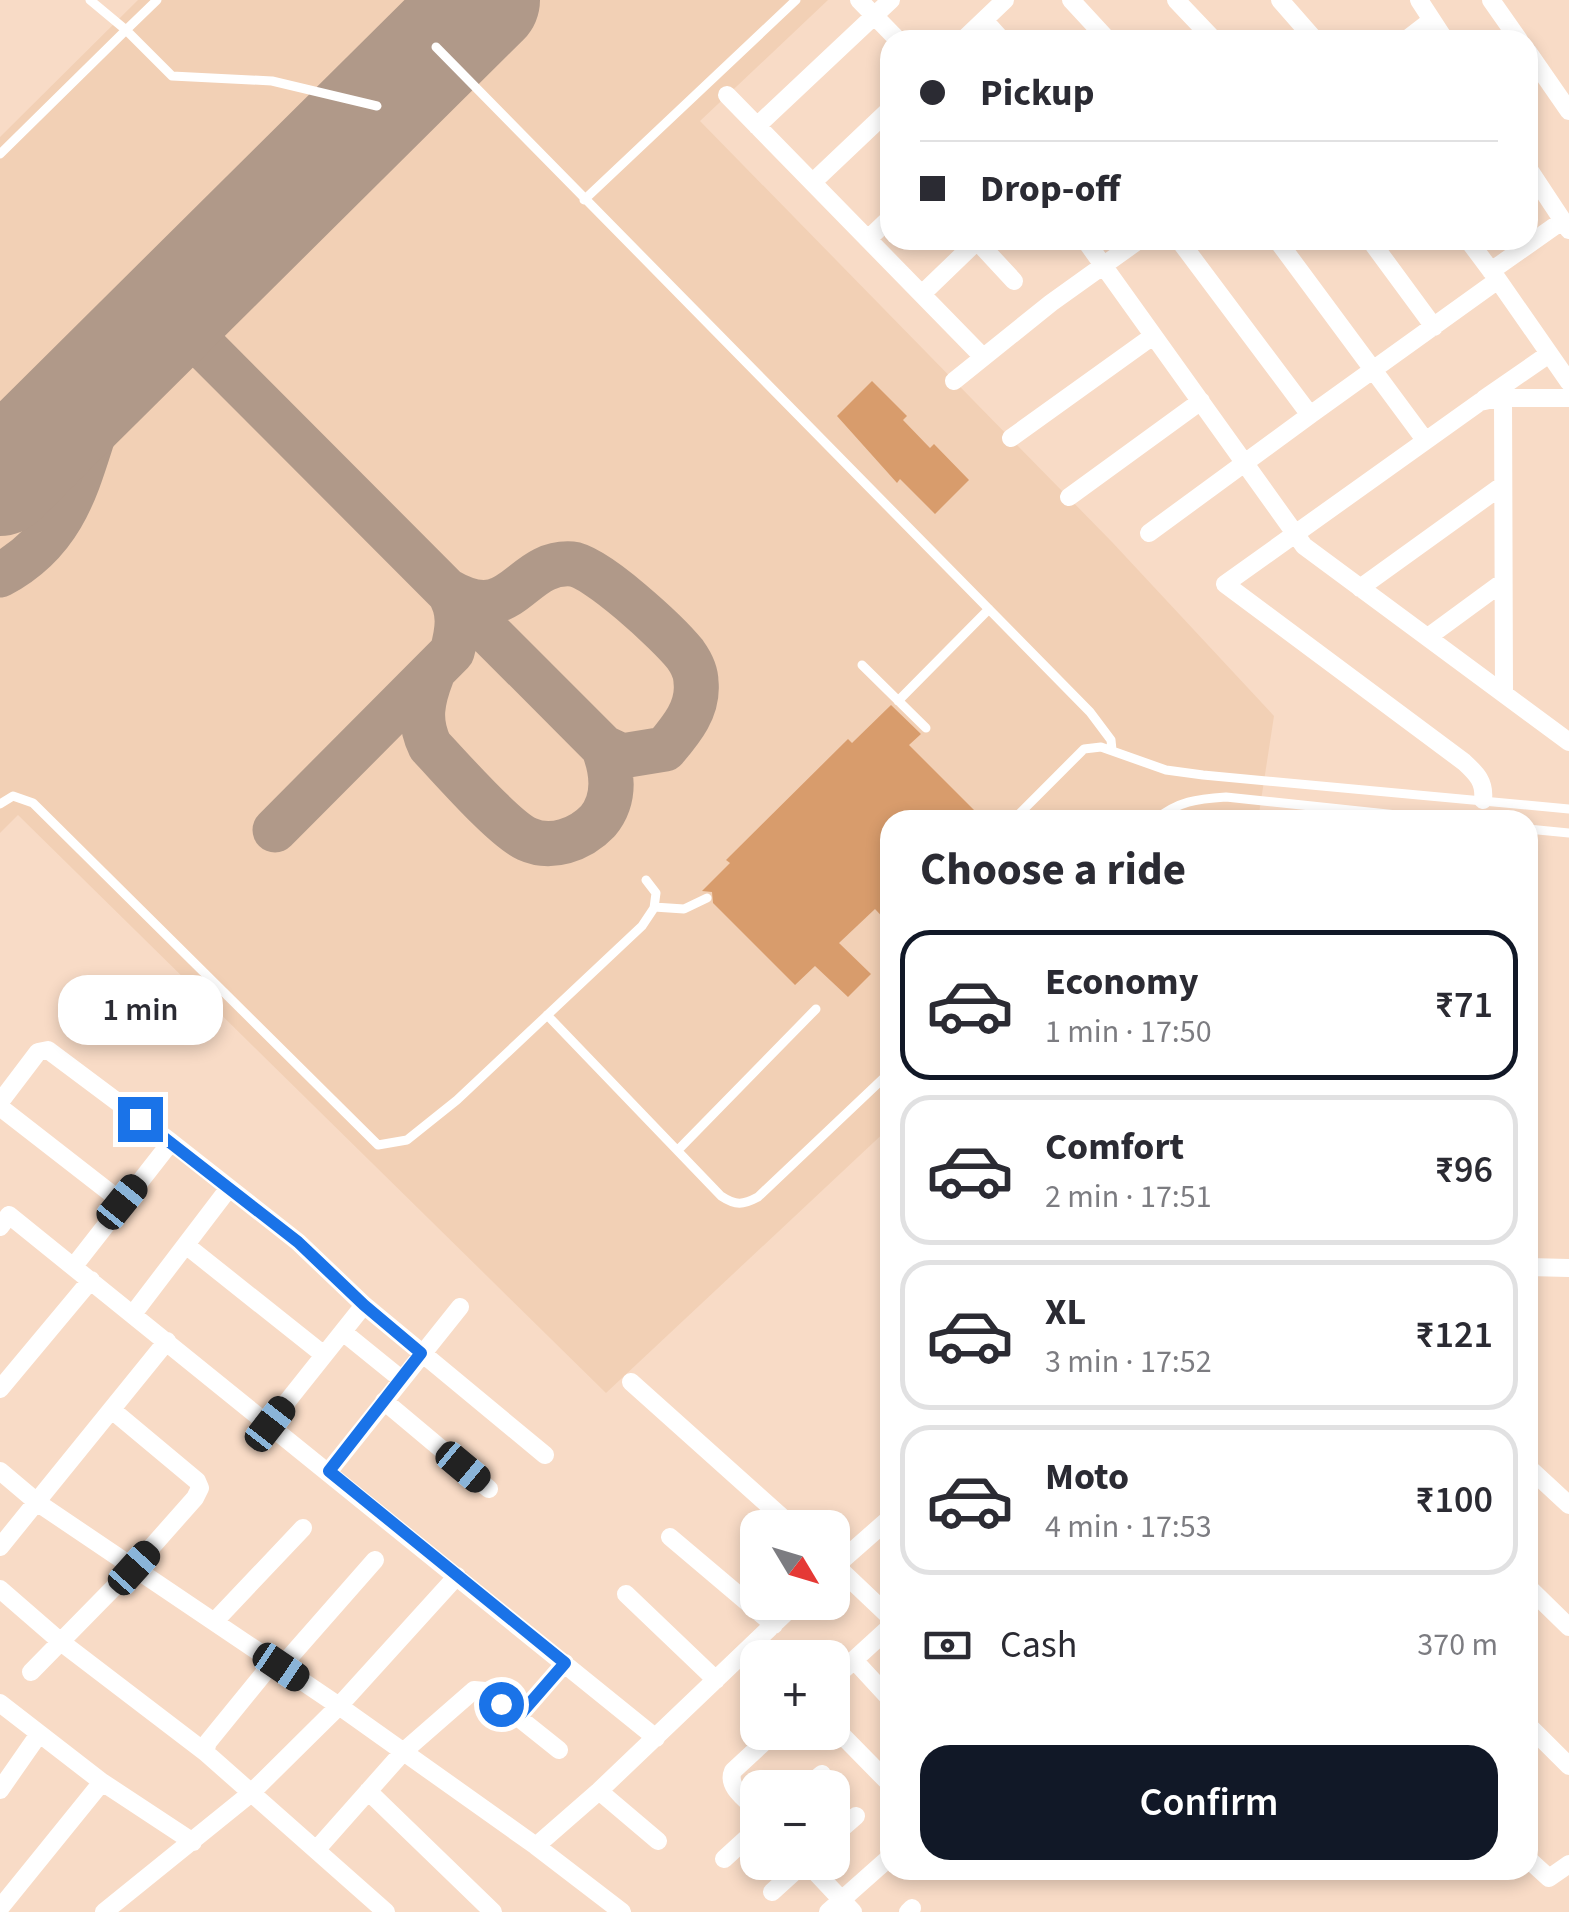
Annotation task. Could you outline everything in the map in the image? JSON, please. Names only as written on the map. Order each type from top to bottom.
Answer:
[{"type":"street","points":[[859,0],[888,30]]},
{"type":"street","points":[[757,126],[891,0]]},
{"type":"street","points":[[974,30],[1006,0]]},
{"type":"street","points":[[1070,0],[1098,30]]},
{"type":"street","points":[[1176,0],[1204,30]]},
{"type":"street","points":[[1280,0],[1306,30]]},
{"type":"street","points":[[1418,0],[1438,30]]},
{"type":"street","points":[[1491,0],[1512,30]]},
{"type":"street","points":[[984,20],[993,30]]},
{"type":"street","points":[[1419,30],[1432,20]]},
{"type":"street","points":[[1538,66],[1569,111]]},
{"type":"street","points":[[727,95],[983,358]]},
{"type":"street","points":[[813,182],[880,118]]},
{"type":"street","points":[[1538,183],[1566,225],[1538,244]]},
{"type":"street","points":[[868,239],[880,228]]},
{"type":"street","points":[[922,294],[968,250]]},
{"type":"street","points":[[987,250],[1014,280]]},
{"type":"street","points":[[1092,250],[1304,546],[1569,742]]},
{"type":"street","points":[[954,380],[1051,303],[1126,250]]},
{"type":"street","points":[[1186,250],[1310,415]]},
{"type":"street","points":[[1284,250],[1424,440]]},
{"type":"street","points":[[1377,250],[1434,327]]},
{"type":"street","points":[[1475,250],[1569,382]]},
{"type":"street","points":[[1149,534],[1434,327],[1494,275],[1530,250]]},
{"type":"street","points":[[1011,438],[1154,336]]},
{"type":"street","points":[[1483,800],[1485,788],[1464,762],[1225,584],[1549,354]]},
{"type":"street","points":[[1503,398],[1504,693]]},
{"type":"street","points":[[1480,402],[1569,398]]},
{"type":"street","points":[[1068,497],[1201,401]]},
{"type":"street","points":[[1360,588],[1503,485]]},
{"type":"street","points":[[1428,637],[1504,582]]},
{"type":"street","points":[[122,1202],[0,1104],[38,1052],[48,1050],[298,1242],[364,1305],[545,1455]]},
{"type":"street","points":[[74,1266],[170,1142]]},
{"type":"street","points":[[133,1314],[229,1188]]},
{"type":"street","points":[[3,1216],[74,1266],[656,1738]]},
{"type":"street","points":[[187,1246],[324,1355]]},
{"type":"street","points":[[1538,1268],[1569,1268]]},
{"type":"street","points":[[0,1389],[90,1280]]},
{"type":"street","points":[[270,1424],[364,1305]]},
{"type":"street","points":[[329,1471],[460,1307]]},
{"type":"street","points":[[343,1332],[401,1379]]},
{"type":"street","points":[[0,1547],[167,1341]]},
{"type":"street","points":[[631,1382],[774,1510]]},
{"type":"street","points":[[384,1402],[489,1489]]},
{"type":"street","points":[[31,1672],[134,1568],[196,1498],[200,1488],[197,1481],[112,1410]]},
{"type":"street","points":[[0,1471],[38,1503],[340,1706],[622,1912]]},
{"type":"street","points":[[1538,1476],[1569,1505]]},
{"type":"street","points":[[850,1552],[880,1527]]},
{"type":"street","points":[[214,1622],[303,1528]]},
{"type":"street","points":[[670,1537],[774,1625]]},
{"type":"street","points":[[205,1752],[208,1742],[277,1664],[375,1560]]},
{"type":"street","points":[[104,1912],[250,1794],[340,1706],[458,1576]]},
{"type":"street","points":[[850,1581],[880,1608]]},
{"type":"street","points":[[0,1590],[60,1642],[205,1752],[386,1912]]},
{"type":"street","points":[[626,1594],[716,1680]]},
{"type":"street","points":[[1538,1597],[1569,1627]]},
{"type":"street","points":[[536,1846],[779,1620]]},
{"type":"street","points":[[850,1664],[880,1636]]},
{"type":"street","points":[[854,1660],[880,1688]]},
{"type":"street","points":[[518,1717],[565,1663]]},
{"type":"street","points":[[317,1849],[403,1752],[474,1690],[485,1691],[560,1750]]},
{"type":"street","points":[[0,1703],[102,1782],[193,1842]]},
{"type":"street","points":[[0,1790],[39,1734]]},
{"type":"street","points":[[1538,1734],[1569,1766]]},
{"type":"street","points":[[850,1743],[880,1774]]},
{"type":"street","points":[[740,1792],[730,1777],[755,1750]]},
{"type":"street","points":[[0,1908],[102,1782]]},
{"type":"street","points":[[599,1790],[658,1840]]},
{"type":"street","points":[[368,1791],[493,1912]]},
{"type":"street","points":[[850,1821],[856,1816]]},
{"type":"street","points":[[724,1859],[740,1844]]},
{"type":"street","points":[[1538,1868],[1549,1878],[1569,1864]]},
{"type":"street","points":[[820,1880],[841,1908],[880,1867]]},
{"type":"street","points":[[772,1892],[786,1880]]},
{"type":"lane","points":[[90,0],[172,76],[272,81],[377,106]]},
{"type":"lane","points":[[0,154],[157,0]]},
{"type":"lane","points":[[584,200],[796,0]]},
{"type":"lane","points":[[436,48],[1101,725],[1111,740],[1112,750]]},
{"type":"lane","points":[[898,700],[989,609]]},
{"type":"lane","points":[[862,665],[926,728]]},
{"type":"lane","points":[[1023,810],[1084,750],[1112,750],[1166,770],[1195,774],[1569,809]]},
{"type":"lane","points":[[1192,799],[1195,774]]},
{"type":"lane","points":[[1294,804],[1297,782]]},
{"type":"lane","points":[[0,804],[13,796],[33,803],[378,1145],[407,1140],[457,1100],[642,926],[654,906],[656,893],[646,880]]},
{"type":"lane","points":[[1168,810],[1192,799],[1226,797],[1350,810]]},
{"type":"lane","points":[[1538,830],[1569,833]]},
{"type":"lane","points":[[654,906],[684,909],[707,898]]},
{"type":"lane","points":[[678,1150],[816,1009]]},
{"type":"lane","points":[[547,1015],[732,1204],[744,1205],[769,1186],[880,1081]]},
{"type":"shaded area","points":[[138,0],[828,0],[700,121],[1112,542],[1274,716],[1260,810],[880,810],[880,1136],[606,1393],[18,815],[0,833],[0,137]]},
{"type":"building","points":[[872,381],[907,416],[903,420],[930,448],[934,444],[969,480],[935,514],[900,479],[897,483],[837,416]]},
{"type":"building","points":[[891,705],[921,734],[909,745],[974,810],[880,810],[880,914],[875,909],[839,943],[871,974],[848,997],[815,966],[795,985],[713,903],[712,892],[702,891],[730,863],[726,860],[848,739],[852,743]]},
{"type":"taxiway","points":[[203,279],[195,314],[197,331],[206,349],[603,747],[622,756],[665,749],[688,719],[695,701],[696,682],[685,654],[631,602],[583,568],[572,564],[554,566],[502,598],[488,602],[470,601],[448,591]]},
{"type":"taxiway","points":[[0,575],[31,554],[70,501],[102,409],[133,349],[170,339],[206,349]]},
{"type":"taxiway","points":[[0,452],[44,438]]},
{"type":"taxiway","points":[[275,830],[452,652],[457,621],[448,591]]},
{"type":"taxiway","points":[[432,675],[423,711],[430,746],[491,811],[527,839],[546,844],[565,841],[598,821],[608,804],[611,785],[603,747]]},
{"type":"runway","points":[[0,480],[484,0]]},
{"type":"route","points":[[140,1119],[298,1242],[421,1353],[329,1471],[565,1663],[518,1717],[501,1704]]}]
